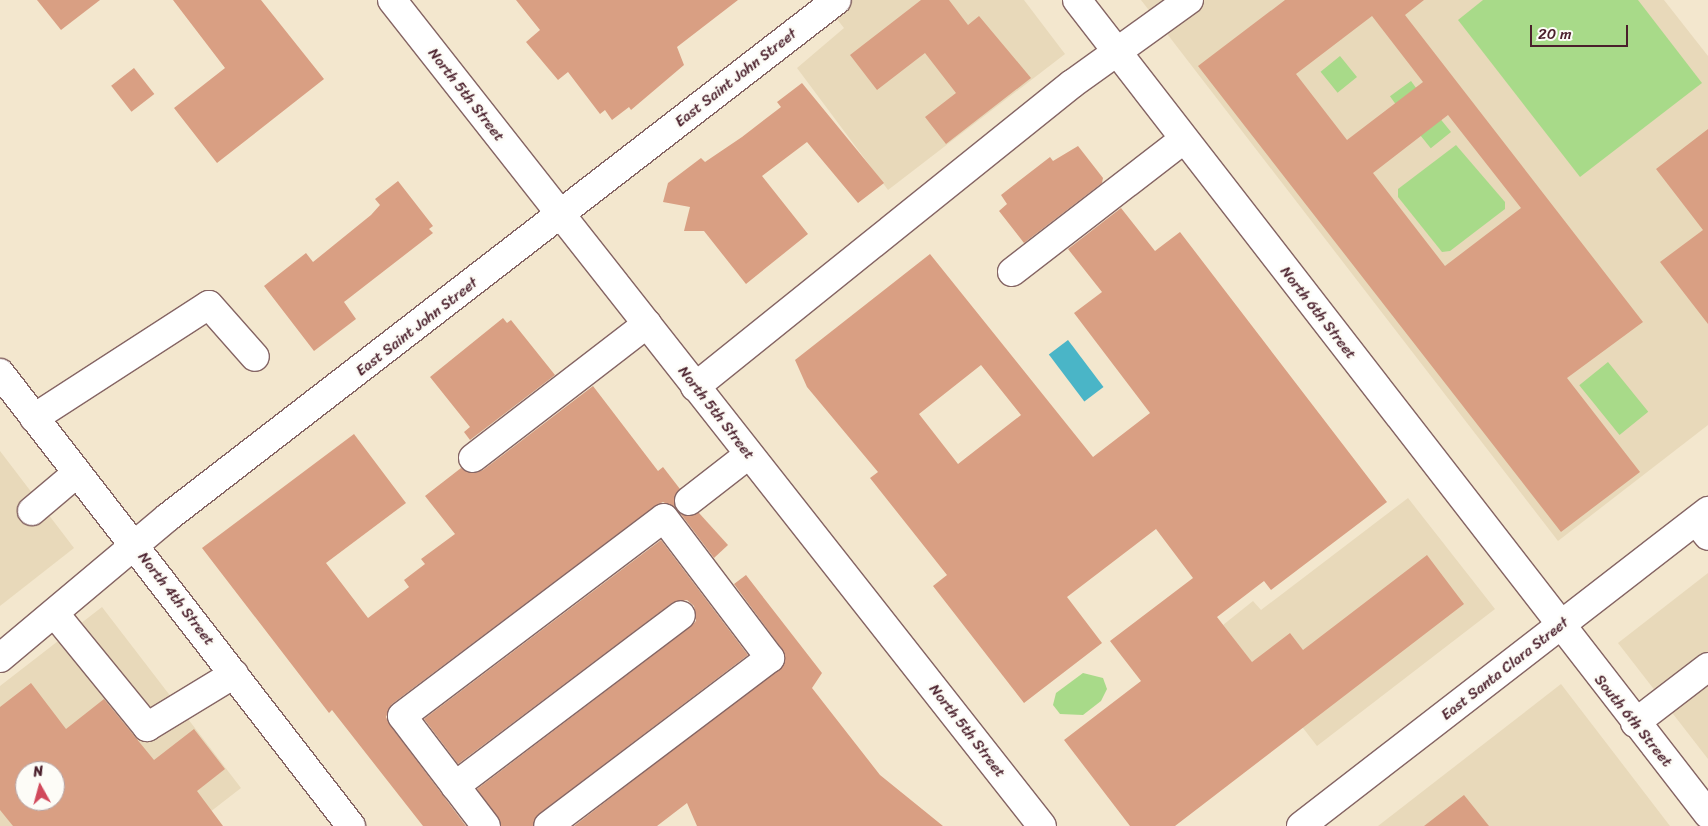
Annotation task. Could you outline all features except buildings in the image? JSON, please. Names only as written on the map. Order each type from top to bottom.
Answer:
[{"type":"street","name":"North 5th Street","points":[[392,0],[562,214],[694,387],[1042,826]]},
{"type":"street","name":"East Saint John Street","points":[[0,658],[136,547],[838,0]]},
{"type":"street","name":"North 6th Street","points":[[1077,0],[1559,627]]},
{"type":"street","points":[[694,387],[1072,84],[1189,0]]},
{"type":"street","points":[[1012,272],[1184,139]]},
{"type":"street","points":[[34,418],[209,305],[255,357]]},
{"type":"street","points":[[473,458],[647,324]]},
{"type":"street","name":"North 4th Street","points":[[0,373],[352,826]]},
{"type":"street","points":[[689,501],[748,455]]},
{"type":"street","points":[[32,511],[77,473]]},
{"type":"street","points":[[486,826],[402,716],[664,518],[770,658],[548,826]]},
{"type":"street","name":"East Santa Clara Street","points":[[1301,826],[1559,627],[1704,523]]},
{"type":"street","points":[[55,614],[146,727],[234,674]]},
{"type":"street","points":[[455,786],[681,615]]},
{"type":"street","name":"South 6th Street","points":[[1559,627],[1708,814]]},
{"type":"street","points":[[1636,723],[1708,667]]},
{"type":"shaded area","points":[[822,0],[1024,0],[1065,54],[888,190],[797,68],[844,28]]},
{"type":"shaded area","points":[[1141,0],[1664,0],[1708,56],[1708,425],[1558,541]]},
{"type":"shaded area","points":[[0,451],[74,548],[0,606]]},
{"type":"shaded area","points":[[1408,498],[1495,609],[1317,746],[1223,625],[1253,601],[1261,610]]},
{"type":"shaded area","points":[[1708,573],[1708,759],[1618,643]]},
{"type":"shaded area","points":[[102,607],[241,788],[192,826],[0,826],[0,686]]},
{"type":"shaded area","points":[[1561,684],[1670,826],[1378,826]]},
{"type":"green space","points":[[1483,0],[1638,0],[1702,83],[1580,177],[1458,20]]},
{"type":"green space","points":[[1340,56],[1357,77],[1338,93],[1321,72]]},
{"type":"green space","points":[[1411,81],[1427,103],[1406,118],[1390,96]]},
{"type":"green space","points":[[1434,111],[1451,132],[1431,148],[1414,127]]},
{"type":"green space","points":[[1456,145],[1505,202],[1505,209],[1450,251],[1442,252],[1398,197],[1398,189]]},
{"type":"green space","points":[[1608,362],[1648,412],[1620,435],[1579,385]]},
{"type":"green space","points":[[1083,673],[1103,678],[1107,689],[1101,701],[1083,715],[1060,714],[1053,705],[1056,693]]},
{"type":"water","points":[[1068,340],[1104,387],[1084,402],[1049,354]]}]
